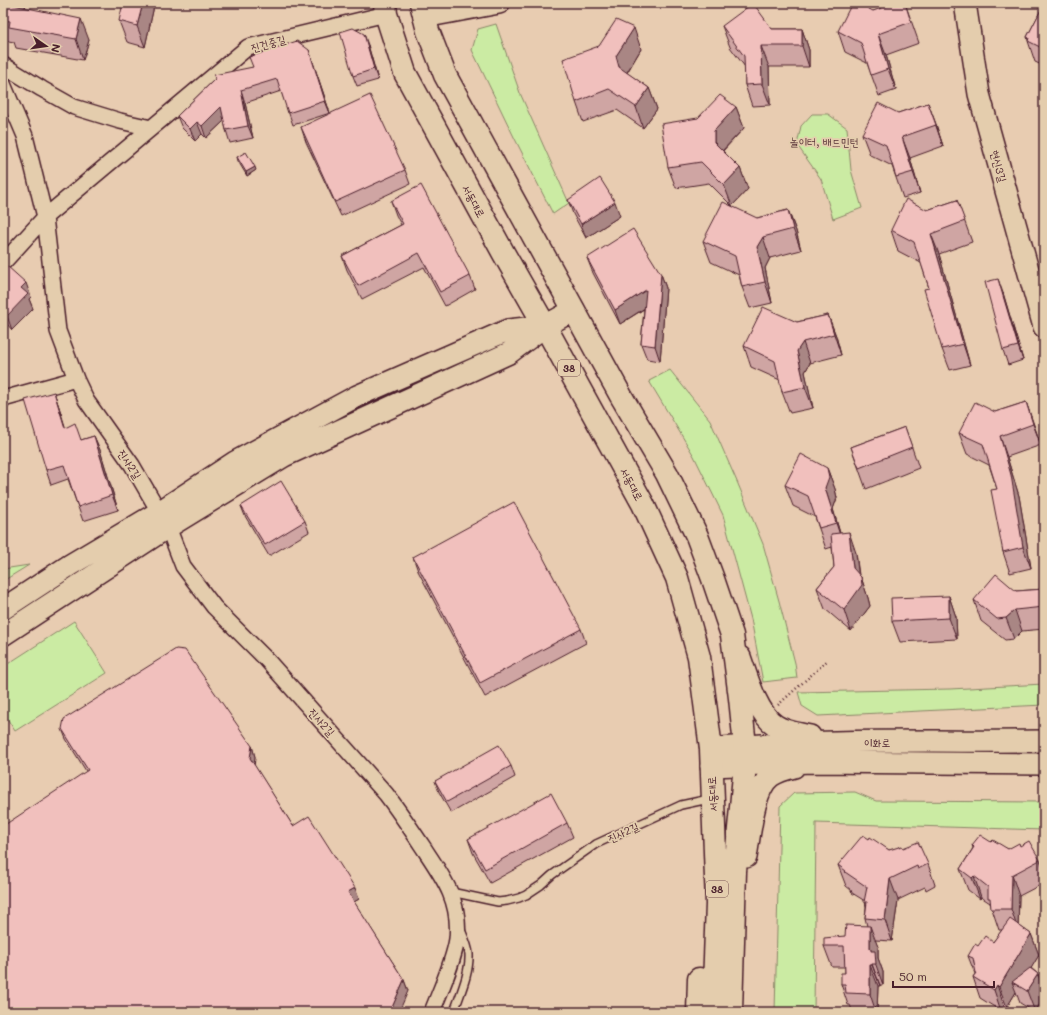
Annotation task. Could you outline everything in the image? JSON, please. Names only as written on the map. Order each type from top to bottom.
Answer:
[{"type":"main road","name":"서동대로","points":[[385,8],[405,73],[643,504],[677,578],[699,657],[711,757],[717,904],[713,1012]]},
{"type":"main road","name":"38","points":[[423,10],[428,31],[445,75],[621,396],[671,481],[697,536],[732,635],[740,698],[744,762],[735,871],[731,1012]]},
{"type":"main road","points":[[698,1012],[711,757]]},
{"type":"main road","points":[[744,762],[746,857],[744,1012]]},
{"type":"street","points":[[423,10],[499,3]]},
{"type":"street","name":"현신3길","points":[[966,3],[979,94],[1044,327]]},
{"type":"street","name":"진건중길","points":[[3,263],[45,217],[248,47],[385,8]]},
{"type":"street","points":[[3,64],[74,107],[120,121],[151,128]]},
{"type":"street","name":"진사2길","points":[[3,84],[25,136],[45,217],[58,331],[76,379],[86,400],[132,465],[163,520],[183,566],[214,607],[267,660],[386,794],[442,876],[451,892]]},
{"type":"street","points":[[3,635],[163,520],[235,462],[357,396],[508,330],[546,326],[574,310]]},
{"type":"street","points":[[3,399],[76,379]]},
{"type":"street","points":[[3,609],[70,565],[163,520]]},
{"type":"street","points":[[732,635],[751,688],[765,717],[784,730],[838,742]]},
{"type":"street","name":"이화로","points":[[744,762],[838,742],[1044,741]]},
{"type":"street","points":[[711,757],[744,762],[1044,764]]},
{"type":"street","points":[[746,857],[754,807],[761,788],[770,776],[783,770],[812,762]]},
{"type":"street","points":[[432,1012],[457,941],[458,922],[451,892]]},
{"type":"lane","name":"진사2길","points":[[451,892],[498,902],[519,898],[526,895],[596,844],[681,805],[710,799]]},
{"type":"lane","points":[[454,1012],[468,967],[469,954],[458,922]]},
{"type":"path","points":[[765,717],[828,660]]},
{"type":"green space","points":[[496,24],[520,93],[569,203],[553,214],[472,50],[478,29]]},
{"type":"green space","name":"놀이터, 배드민턴","points":[[812,114],[828,114],[847,128],[851,170],[862,208],[833,219],[821,179],[797,145],[801,126]]},
{"type":"green space","points":[[670,370],[710,420],[763,544],[795,663],[797,678],[763,682],[751,619],[723,515],[694,456],[649,381]]},
{"type":"green space","points":[[29,565],[3,581],[3,569]]},
{"type":"green space","points":[[74,621],[107,673],[15,731],[3,712],[3,667]]},
{"type":"green space","points":[[1044,684],[1044,705],[818,716],[802,706],[798,692],[950,689]]},
{"type":"green space","points":[[855,792],[876,801],[1044,802],[1044,830],[816,823],[814,1012],[775,1012],[780,806],[794,793]]},
{"type":"building","points":[[3,3],[14,3],[13,5],[81,19],[76,39],[9,27],[10,21],[3,20]]},
{"type":"building","points":[[123,3],[143,3],[137,26],[119,21]]},
{"type":"building","points":[[753,3],[772,29],[802,29],[802,46],[761,46],[762,84],[745,85],[744,56],[722,26]]},
{"type":"building","points":[[852,3],[858,3],[873,11],[896,3],[905,3],[911,22],[878,34],[888,69],[871,75],[861,43],[838,31]]},
{"type":"building","points":[[1044,4],[1044,49],[1028,41],[1029,38],[1027,37]]},
{"type":"building","points":[[616,20],[634,28],[616,56],[619,67],[649,88],[636,107],[609,89],[576,102],[563,59],[599,46]]},
{"type":"building","points":[[353,28],[364,34],[374,69],[353,76],[340,32]]},
{"type":"building","points":[[297,41],[309,50],[325,101],[288,113],[277,79],[241,90],[248,126],[226,130],[221,107],[202,126],[197,122],[190,129],[177,116],[215,79],[214,75],[253,67],[249,57]]},
{"type":"building","points":[[370,95],[405,170],[335,202],[301,127]]},
{"type":"building","points":[[720,95],[736,107],[714,131],[714,142],[740,168],[724,185],[701,162],[668,167],[661,124],[698,118]]},
{"type":"building","points":[[878,103],[898,113],[928,103],[936,125],[902,137],[913,172],[896,177],[886,145],[862,134]]},
{"type":"building","points":[[246,152],[255,167],[246,172],[237,157]]},
{"type":"building","points":[[600,178],[615,202],[581,224],[568,200]]},
{"type":"building","points":[[421,185],[470,276],[440,292],[419,253],[358,286],[342,256],[403,224],[391,201]]},
{"type":"building","points":[[906,199],[927,210],[957,200],[965,221],[931,234],[963,344],[942,349],[924,289],[929,288],[914,242],[891,230]]},
{"type":"building","points":[[723,202],[757,218],[788,210],[793,229],[763,237],[757,247],[765,282],[742,287],[735,256],[703,241]]},
{"type":"building","points":[[633,229],[661,274],[655,346],[641,344],[646,290],[615,310],[587,258]]},
{"type":"building","points":[[7,266],[26,283],[21,288],[28,294],[7,316],[3,312],[3,271]]},
{"type":"building","points":[[998,279],[1018,346],[1003,350],[985,282]]},
{"type":"building","points":[[763,307],[797,322],[828,315],[834,334],[803,342],[797,351],[805,387],[782,392],[775,361],[744,346]]},
{"type":"building","points":[[54,392],[65,428],[75,423],[81,440],[94,436],[112,495],[78,507],[64,465],[46,470],[25,400]]},
{"type":"building","points":[[975,402],[995,412],[1026,402],[1033,424],[1000,436],[1011,475],[1023,547],[1003,552],[991,490],[997,489],[983,444],[959,433]]},
{"type":"building","points":[[905,427],[912,447],[859,468],[851,447]]},
{"type":"building","points":[[801,454],[827,468],[829,477],[825,488],[836,523],[819,528],[808,496],[785,485]]},
{"type":"building","points":[[281,481],[305,521],[265,545],[241,506]]},
{"type":"building","points":[[514,502],[581,629],[480,683],[413,557]]},
{"type":"building","points":[[849,532],[853,568],[861,577],[862,585],[844,610],[817,588],[834,567],[831,534]]},
{"type":"building","points":[[996,574],[1016,591],[1044,589],[1044,607],[1015,610],[1006,618],[997,619],[974,600]]},
{"type":"building","points":[[949,596],[949,618],[892,621],[891,598]]},
{"type":"building","points":[[176,649],[185,650],[252,746],[250,758],[293,826],[309,816],[355,888],[348,892],[404,980],[390,1012],[3,1012],[3,826],[88,770],[62,729],[64,719]]},
{"type":"building","points":[[499,745],[511,766],[447,802],[435,781]]},
{"type":"building","points":[[551,793],[567,823],[485,869],[468,839]]},
{"type":"building","points":[[863,835],[869,839],[870,837],[889,850],[902,846],[903,848],[918,842],[928,864],[918,869],[917,866],[890,879],[885,920],[865,918],[867,902],[864,902],[867,887],[845,872],[846,871],[838,865]]},
{"type":"building","points":[[980,835],[991,842],[993,840],[1008,849],[1019,843],[1020,846],[1029,841],[1040,860],[1012,875],[1011,909],[991,909],[990,898],[988,898],[988,887],[974,876],[972,878],[960,869],[974,847],[972,845]]},
{"type":"building","points":[[1010,919],[1031,934],[999,987],[997,985],[994,990],[973,977],[976,973],[973,958],[968,956],[975,944],[978,946],[985,936],[993,942]]},
{"type":"building","points":[[846,925],[870,926],[870,948],[871,951],[875,951],[876,964],[870,965],[870,994],[846,993],[845,984],[841,984],[841,973],[845,973],[844,946],[824,946],[824,938],[845,936]]},
{"type":"building","points":[[1030,968],[1038,974],[1027,991],[1012,982]]}]
